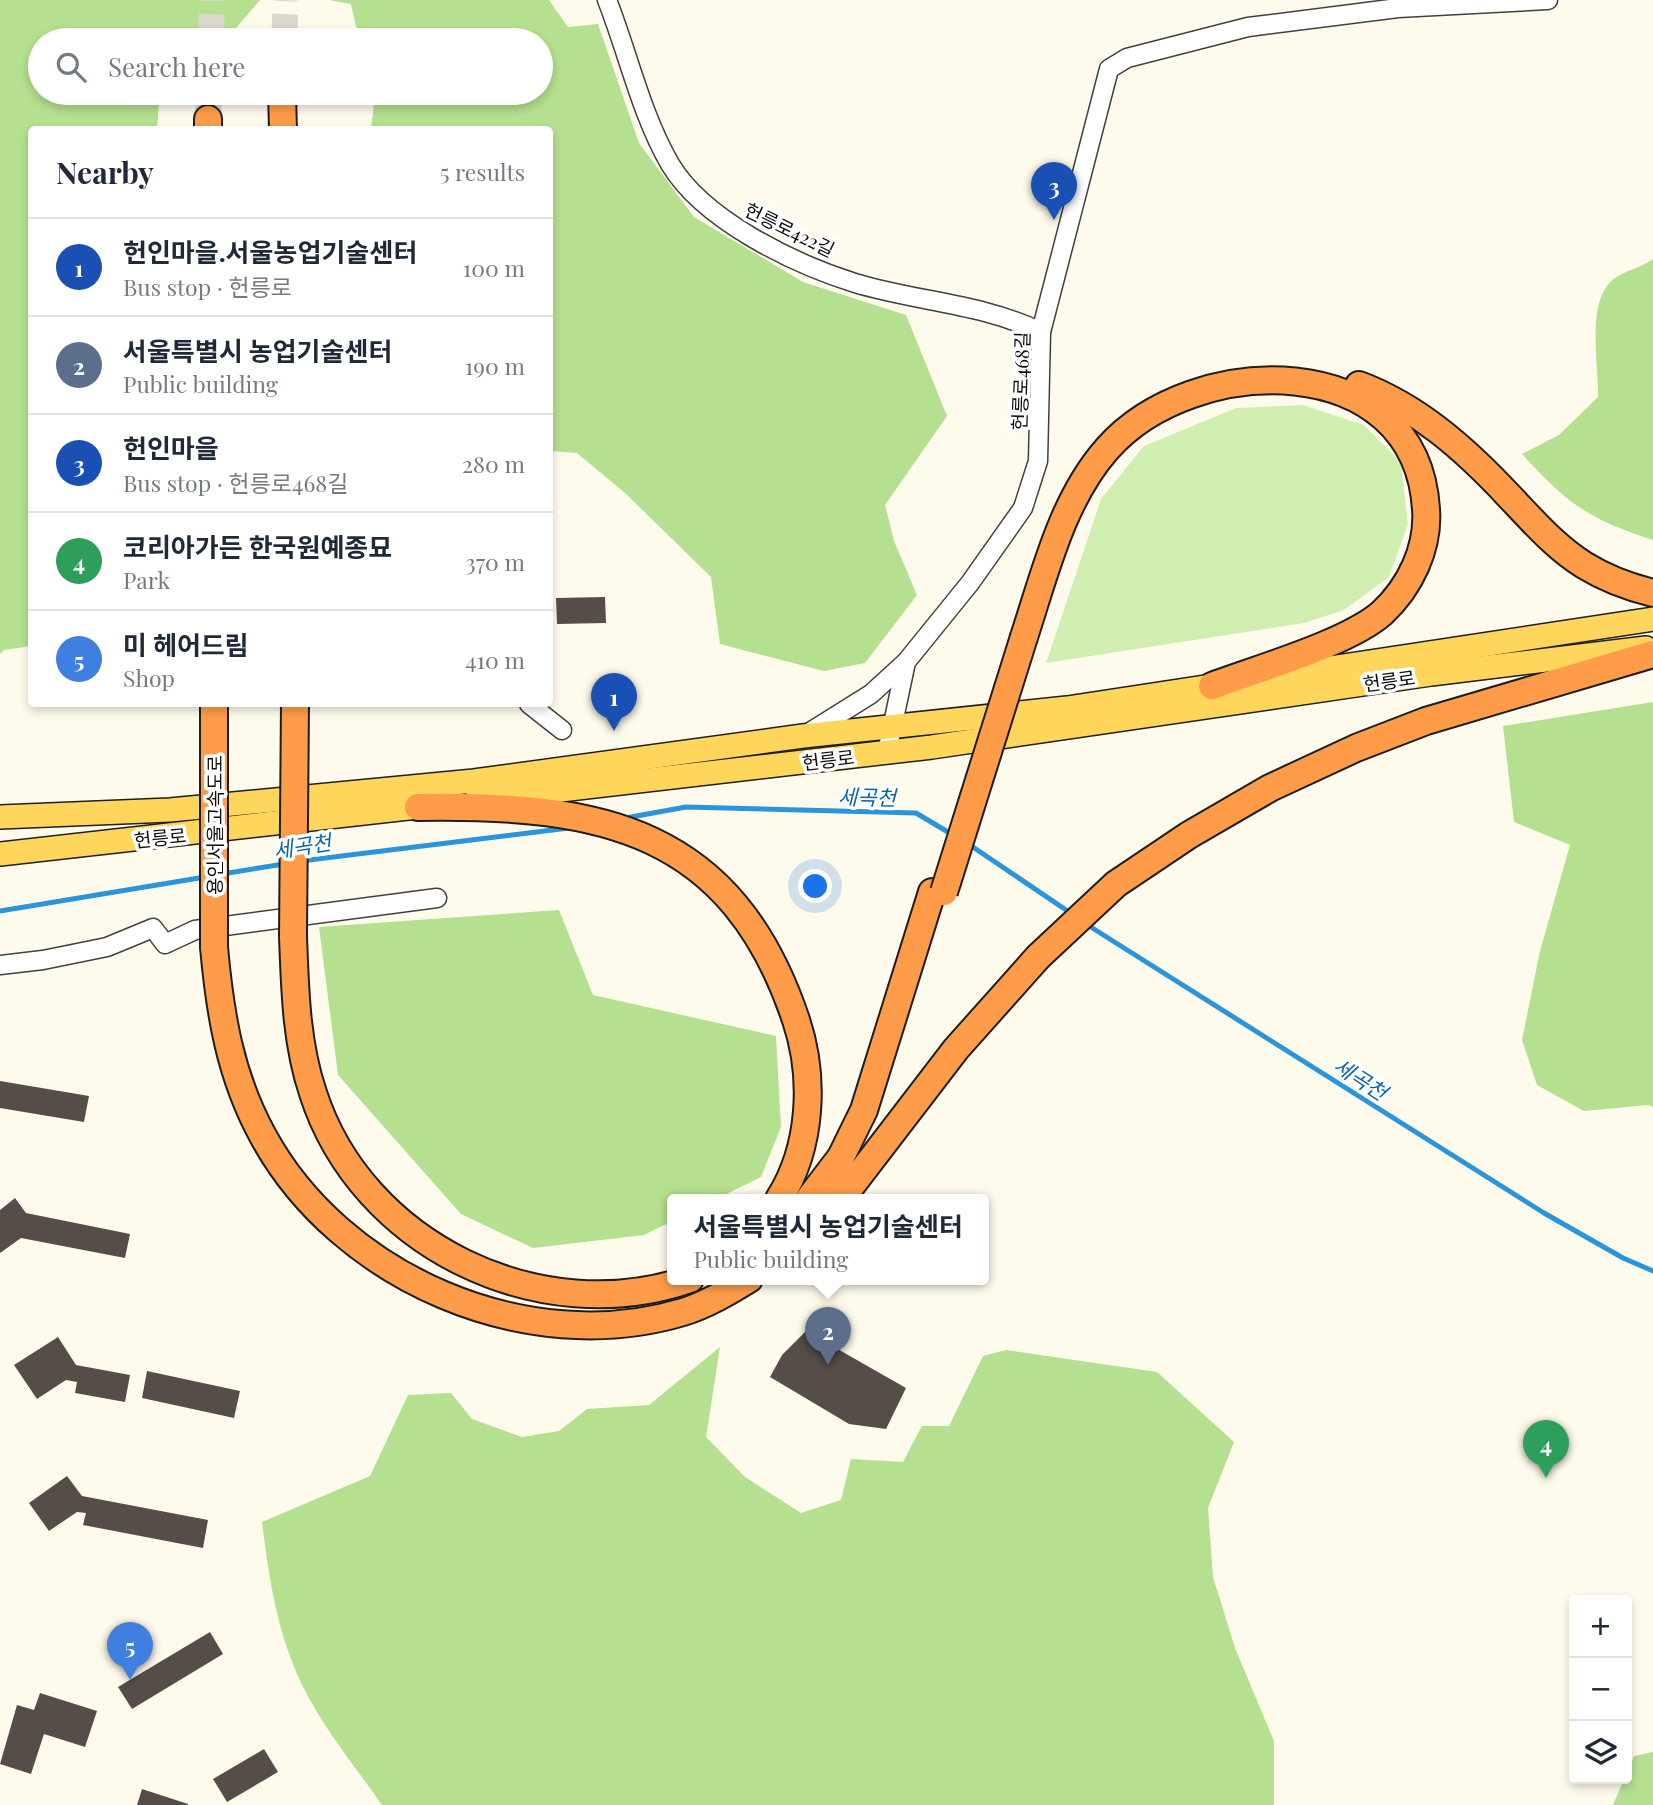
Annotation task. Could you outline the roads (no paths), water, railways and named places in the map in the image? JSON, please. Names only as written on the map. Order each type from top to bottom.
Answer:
[{"type":"highway","points":[[282,105],[283,126]]},
{"type":"highway","points":[[831,1194],[864,1139],[881,1095],[938,892],[1017,637],[1050,512],[1074,464],[1119,416],[1170,386],[1218,371],[1269,365],[1305,369],[1346,380],[1403,406],[1466,453],[1569,555],[1611,579],[1653,593]]},
{"type":"highway","points":[[1017,637],[1074,500],[1105,451],[1140,417],[1199,390],[1251,381],[1310,384],[1336,391],[1369,406],[1404,439],[1421,475],[1426,527],[1409,579],[1382,612],[1354,631],[1212,686]]},
{"type":"highway","points":[[845,1194],[956,1049],[1038,957],[1116,884],[1244,802],[1356,748],[1426,721],[1653,654]]},
{"type":"highway","name":"용인서울고속도로","points":[[214,707],[214,947],[219,1003],[238,1083],[262,1135],[306,1197],[347,1236],[391,1268],[419,1284],[477,1307],[532,1321],[565,1325],[626,1324],[684,1312],[739,1285]]},
{"type":"highway","points":[[295,707],[293,936],[302,1050],[313,1095],[333,1139],[352,1169],[389,1211],[428,1242],[465,1264],[521,1286],[556,1293],[617,1294],[668,1285]]},
{"type":"highway","points":[[418,807],[523,809],[589,819],[642,835],[688,861],[720,887],[757,933],[775,965],[801,1035],[808,1076],[805,1121],[795,1164],[781,1194]]},
{"type":"highway","points":[[813,1194],[841,1157],[864,1110],[938,892]]},
{"type":"main road","name":"헌릉로","points":[[0,817],[170,810],[474,781],[803,736],[1067,708],[1653,620]]},
{"type":"main road","name":"헌릉로","points":[[0,854],[887,752],[1431,674],[1653,647]]},
{"type":"street","name":"헌릉로422길","points":[[607,0],[643,100],[671,164],[704,206],[752,237],[856,283],[1014,319],[1041,332]]},
{"type":"street","name":"헌릉로468길","points":[[803,736],[871,694],[906,662],[970,583],[1023,508],[1038,461],[1041,332],[1109,69],[1127,58],[1248,27],[1398,8],[1548,0]]},
{"type":"street","name":"헌릉로468길","points":[[887,752],[906,662]]},
{"type":"street","points":[[533,707],[562,730]]},
{"type":"street","points":[[0,965],[43,960],[107,947],[153,928],[165,944],[195,930],[438,898]]},
{"type":"waterway","name":"세곡천","points":[[620,819],[686,807],[916,813],[953,835]]},
{"type":"waterway","name":"세곡천","points":[[301,861],[569,828]]},
{"type":"waterway","name":"세곡천","points":[[967,843],[1072,914]]},
{"type":"waterway","name":"세곡천","points":[[222,874],[284,864]]},
{"type":"waterway","name":"세곡천","points":[[0,911],[205,877]]},
{"type":"waterway","name":"세곡천","points":[[1086,924],[1544,1213],[1623,1258],[1653,1271]]},
{"type":"tunnel","points":[[211,28],[212,0]]},
{"type":"tunnel","points":[[285,28],[286,0]]},
{"type":"tunnel","points":[[208,119],[209,105]]},
{"type":"place","name":"헌인마을","points":[[1054,220]]},
{"type":"place","name":"헌인마을.서울농업기술센터","points":[[614,731]]},
{"type":"place","name":"서울특별시 농업기술센터","points":[[828,1365]]},
{"type":"place","name":"코리아가든 한국원예종묘","points":[[1546,1478]]},
{"type":"place","name":"미 헤어드림","points":[[130,1680]]}]
